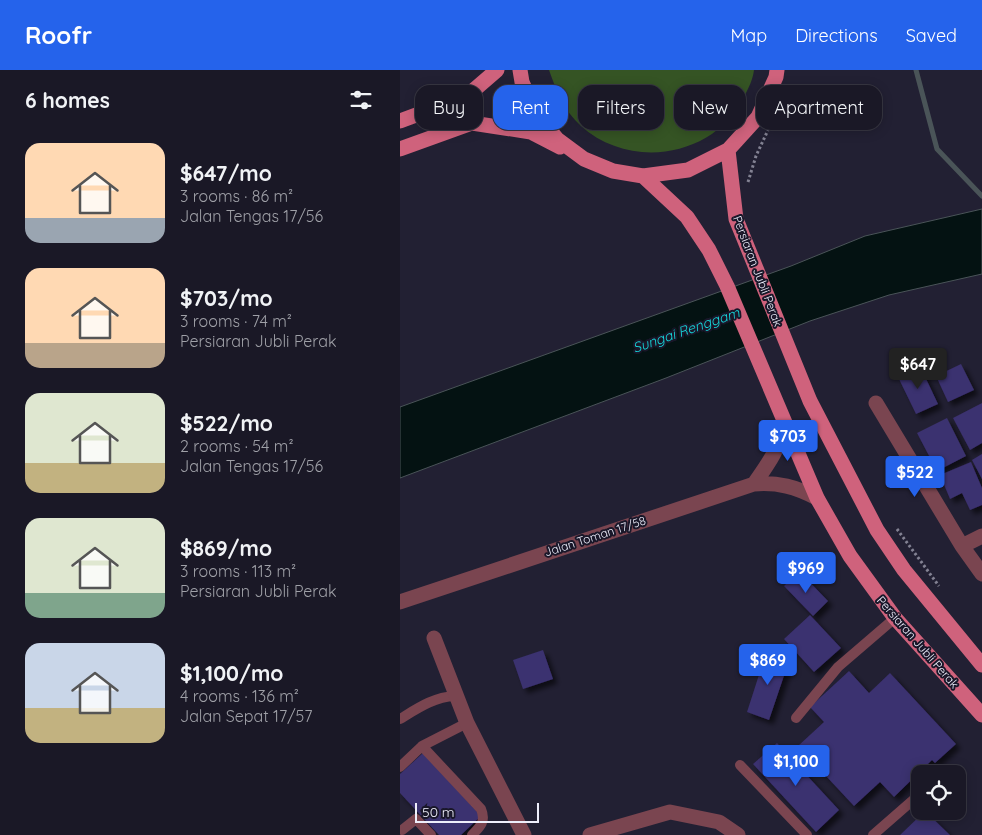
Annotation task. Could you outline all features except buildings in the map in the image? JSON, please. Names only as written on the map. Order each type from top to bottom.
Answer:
[{"type":"main road","points":[[400,121],[467,96],[497,70]]},
{"type":"main road","points":[[520,70],[522,82],[536,113],[557,139],[584,159]]},
{"type":"main road","points":[[400,149],[472,123],[531,132],[584,159],[613,171],[643,176],[688,170],[728,150],[758,117],[776,77],[777,70]]},
{"type":"main road","name":"Persiaran Jubli Perak","points":[[728,150],[736,219],[810,401],[877,530],[904,570],[982,664]]},
{"type":"main road","name":"Persiaran Jubli Perak","points":[[643,176],[687,217],[709,250],[727,286],[775,403],[817,498],[850,556],[895,618],[982,715]]},
{"type":"street","points":[[876,404],[962,546],[982,574]]},
{"type":"street","points":[[754,484],[774,456],[782,439],[784,424]]},
{"type":"street","name":"Jalan Toman 17/58","points":[[400,602],[754,484],[769,483],[796,487],[817,498]]},
{"type":"street","points":[[962,546],[982,536]]},
{"type":"street","points":[[434,638],[467,723],[524,835]]},
{"type":"street","points":[[590,835],[670,812],[719,822],[738,835]]},
{"type":"lane","points":[[796,718],[838,667],[895,618]]},
{"type":"lane","points":[[400,720],[424,704],[445,696],[455,696]]},
{"type":"lane","points":[[400,768],[422,746],[467,723]]},
{"type":"lane","points":[[422,746],[482,809],[483,822],[472,835]]},
{"type":"lane","points":[[740,765],[807,835]]},
{"type":"lane","points":[[873,835],[911,802]]},
{"type":"lane","points":[[403,831],[416,819],[431,835]]},
{"type":"path","points":[[746,188],[756,156],[769,130]]},
{"type":"path","points":[[894,525],[941,588]]},
{"type":"green space","points":[[549,70],[754,70],[752,80],[746,92],[746,85],[674,85],[674,130],[716,130],[694,144],[671,151],[647,152],[624,149],[601,140],[587,130],[664,130],[664,85],[578,85],[578,123],[568,111],[568,85],[555,85]]},
{"type":"water","name":"Sungai Renggam","points":[[982,209],[982,274],[889,295],[810,321],[666,378],[400,478],[400,407],[791,266],[865,236]]},
{"type":"waterway","points":[[916,70],[937,149],[982,196]]}]
